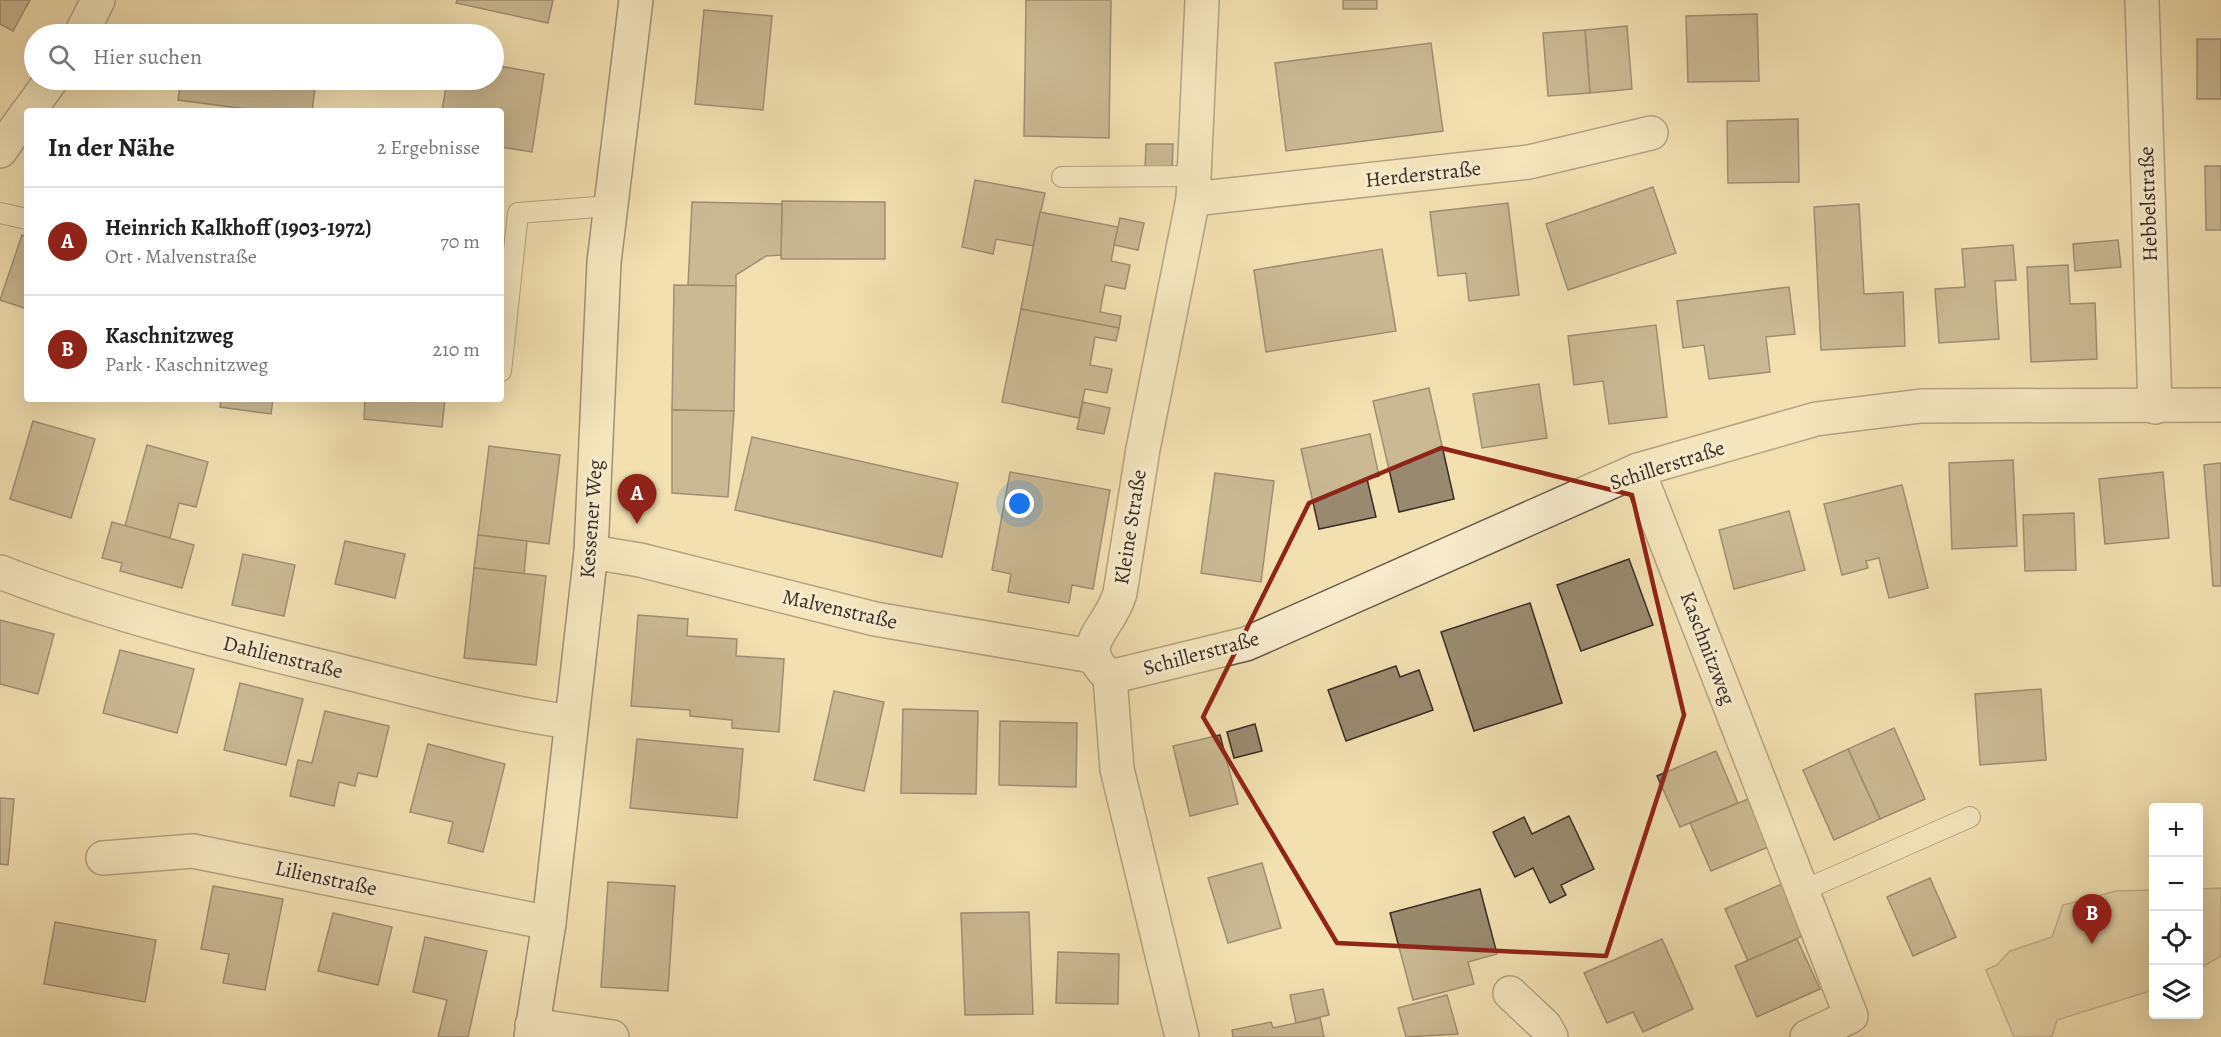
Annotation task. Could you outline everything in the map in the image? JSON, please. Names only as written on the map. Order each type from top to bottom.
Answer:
[{"type":"street","points":[[86,24],[98,0]]},
{"type":"street","name":"Kessener Weg","points":[[531,1031],[549,923],[591,552],[604,262],[636,0]]},
{"type":"street","name":"Kleine Straße","points":[[1172,1035],[1117,769],[1101,666],[1092,645],[1115,610],[1120,593],[1143,449],[1193,188],[1202,0]]},
{"type":"street","name":"Hebbelstraße","points":[[2142,0],[2155,407]]},
{"type":"street","points":[[31,108],[44,90]]},
{"type":"street","points":[[0,151],[24,118]]},
{"type":"street","name":"Herderstraße","points":[[1193,188],[1530,162],[1651,133]]},
{"type":"street","name":"Schillerstraße","points":[[1101,666],[1246,644],[1638,470],[1816,419],[1921,406],[2221,405]]},
{"type":"street","name":"Kaschnitzweg","points":[[1638,470],[1851,1016],[1807,1037]]},
{"type":"street","name":"Malvenstraße","points":[[591,552],[640,560],[876,619],[1101,666]]},
{"type":"street","name":"Dahlienstraße","points":[[0,573],[69,599],[203,638],[507,712],[571,722]]},
{"type":"street","name":"Lilienstraße","points":[[103,858],[193,850],[549,923]]},
{"type":"street","points":[[1510,993],[1545,1026],[1551,1037]]},
{"type":"street","points":[[531,1031],[612,1037]]},
{"type":"lane","points":[[1062,177],[1193,188]]},
{"type":"lane","points":[[504,343],[518,213],[610,206]]},
{"type":"lane","points":[[0,213],[24,218]]},
{"type":"lane","points":[[1802,891],[1970,817]]},
{"type":"highlighted area","points":[[1441,448],[1632,495],[1684,715],[1606,956],[1337,943],[1203,717],[1309,503]]},
{"type":"shaded area","points":[[2221,888],[2221,956],[2203,967],[2203,911],[2203,889]]},
{"type":"shaded area","points":[[2149,890],[2149,991],[2057,1020],[2052,1037],[2014,1037],[1986,970],[1997,965],[2010,951],[2052,937],[2063,905],[2116,891]]},
{"type":"building","points":[[0,0],[30,0],[13,31],[0,24]]},
{"type":"building","points":[[457,0],[553,0],[548,23],[456,3]]},
{"type":"building","points":[[1026,0],[1111,0],[1109,138],[1024,136]]},
{"type":"building","points":[[1343,0],[1377,0],[1377,9],[1343,9]]},
{"type":"building","points":[[704,10],[772,16],[763,110],[695,104]]},
{"type":"building","points":[[1757,14],[1759,81],[1688,82],[1686,16]]},
{"type":"building","points":[[1627,26],[1632,89],[1590,93],[1585,30]]},
{"type":"building","points":[[1585,30],[1590,93],[1548,96],[1543,33]]},
{"type":"building","points":[[2197,39],[2221,39],[2221,99],[2197,99]]},
{"type":"building","points":[[1431,43],[1443,131],[1286,151],[1275,63]]},
{"type":"building","points":[[504,67],[544,74],[532,152],[504,147],[504,108],[442,108],[445,90],[504,90]]},
{"type":"building","points":[[180,90],[315,90],[312,108],[239,108],[178,100]]},
{"type":"building","points":[[1798,119],[1799,182],[1728,183],[1727,121]]},
{"type":"building","points":[[1146,144],[1173,144],[1172,171],[1145,170]]},
{"type":"building","points":[[2205,166],[2221,166],[2221,230],[2206,230]]},
{"type":"building","points":[[975,180],[1045,193],[1033,246],[996,239],[993,254],[962,247]]},
{"type":"building","points":[[1653,187],[1676,253],[1568,290],[1546,224]]},
{"type":"building","points":[[782,201],[885,202],[885,259],[781,259]]},
{"type":"building","points":[[692,202],[782,204],[781,255],[766,256],[736,275],[736,286],[688,285]]},
{"type":"building","points":[[1508,203],[1519,295],[1469,301],[1466,273],[1438,276],[1430,212]]},
{"type":"building","points":[[1859,204],[1864,294],[1903,292],[1905,346],[1821,350],[1814,207]]},
{"type":"building","points":[[1040,212],[1118,227],[1111,261],[1130,265],[1125,289],[1105,285],[1100,312],[1121,316],[1119,328],[1021,309]]},
{"type":"building","points":[[1120,218],[1144,223],[1138,250],[1114,245]]},
{"type":"building","points":[[22,235],[24,236],[24,308],[0,300]]},
{"type":"building","points":[[2118,240],[2121,267],[2075,271],[2073,244]]},
{"type":"building","points":[[2013,245],[2016,280],[1995,281],[1999,339],[1939,343],[1935,289],[1965,287],[1962,249]]},
{"type":"building","points":[[1382,249],[1396,331],[1266,352],[1254,270]]},
{"type":"building","points":[[2068,265],[2070,304],[2095,303],[2097,359],[2031,362],[2027,267]]},
{"type":"building","points":[[674,285],[736,286],[734,411],[672,410]]},
{"type":"building","points":[[1789,287],[1795,334],[1766,337],[1770,372],[1709,379],[1704,345],[1683,348],[1677,301]]},
{"type":"building","points":[[1021,309],[1119,328],[1116,341],[1095,337],[1090,365],[1112,369],[1107,393],[1085,389],[1079,418],[1002,402]]},
{"type":"building","points":[[1656,325],[1667,417],[1609,424],[1603,381],[1574,385],[1568,336]]},
{"type":"building","points":[[1539,384],[1547,438],[1482,448],[1473,394]]},
{"type":"building","points":[[1429,388],[1454,499],[1399,512],[1373,401]]},
{"type":"building","points":[[221,402],[273,402],[271,414],[220,407]]},
{"type":"building","points":[[365,402],[445,402],[442,427],[364,419]]},
{"type":"building","points":[[1083,402],[1110,408],[1104,434],[1077,429]]},
{"type":"building","points":[[672,410],[734,411],[728,497],[672,493]]},
{"type":"building","points":[[33,421],[95,439],[71,518],[10,499]]},
{"type":"building","points":[[1370,434],[1379,476],[1367,479],[1376,517],[1319,529],[1301,449]]},
{"type":"building","points":[[752,437],[958,483],[942,557],[735,510]]},
{"type":"building","points":[[147,445],[208,462],[196,507],[179,503],[170,538],[125,526]]},
{"type":"building","points":[[489,446],[560,455],[549,544],[478,535]]},
{"type":"building","points":[[2013,460],[2017,546],[1952,549],[1949,463]]},
{"type":"building","points":[[2221,463],[2221,586],[2213,586],[2204,465]]},
{"type":"building","points":[[1010,472],[1110,490],[1093,589],[1072,585],[1069,603],[1008,592],[1011,574],[992,570]]},
{"type":"building","points":[[2163,472],[2169,538],[2105,544],[2099,479]]},
{"type":"building","points":[[1215,473],[1274,481],[1261,582],[1201,573]]},
{"type":"building","points":[[1902,485],[1928,588],[1889,598],[1879,558],[1866,561],[1868,568],[1842,575],[1824,504]]},
{"type":"building","points":[[1789,511],[1805,570],[1734,589],[1719,530]]},
{"type":"building","points":[[2074,513],[2076,570],[2025,571],[2023,515]]},
{"type":"building","points":[[112,522],[194,545],[182,588],[120,571],[122,563],[102,558]]},
{"type":"building","points":[[478,535],[527,541],[524,574],[474,568]]},
{"type":"building","points":[[345,541],[405,554],[395,598],[335,584]]},
{"type":"building","points":[[243,554],[295,565],[284,616],[232,605]]},
{"type":"building","points":[[1629,559],[1653,625],[1581,651],[1557,585]]},
{"type":"building","points":[[474,568],[546,576],[536,665],[464,658]]},
{"type":"building","points":[[1530,603],[1562,703],[1474,731],[1441,632]]},
{"type":"building","points":[[638,615],[688,619],[687,636],[737,639],[736,656],[784,659],[779,732],[732,728],[732,720],[690,716],[690,710],[631,706]]},
{"type":"building","points":[[0,620],[54,634],[38,694],[0,684]]},
{"type":"building","points":[[120,650],[194,669],[177,733],[103,713]]},
{"type":"building","points":[[1396,666],[1400,677],[1419,670],[1433,710],[1346,741],[1328,690]]},
{"type":"building","points":[[240,683],[303,699],[286,765],[224,750]]},
{"type":"building","points":[[2041,689],[2046,760],[1980,765],[1975,694]]},
{"type":"building","points":[[834,691],[884,702],[864,791],[814,780]]},
{"type":"building","points":[[903,709],[978,711],[976,794],[901,793]]},
{"type":"building","points":[[325,711],[389,726],[377,777],[358,773],[355,786],[339,782],[334,806],[290,796],[298,760],[312,763]]},
{"type":"building","points":[[1000,721],[1077,723],[1076,787],[999,785]]},
{"type":"building","points":[[1255,724],[1262,751],[1234,758],[1227,732]]},
{"type":"building","points":[[1894,728],[1925,799],[1880,819],[1848,749]]},
{"type":"building","points":[[1220,735],[1238,804],[1190,816],[1173,746]]},
{"type":"building","points":[[637,739],[743,749],[737,818],[630,808]]},
{"type":"building","points":[[428,744],[505,764],[483,852],[448,843],[453,822],[410,812]]},
{"type":"building","points":[[1848,749],[1880,819],[1834,840],[1803,770]]},
{"type":"building","points":[[1716,751],[1738,803],[1680,827],[1657,776]]},
{"type":"building","points":[[0,798],[14,799],[8,865],[0,864]]},
{"type":"building","points":[[1748,799],[1768,847],[1711,871],[1690,823]]},
{"type":"building","points":[[1569,816],[1594,869],[1561,885],[1566,895],[1550,903],[1533,868],[1515,877],[1493,832],[1524,817],[1532,834]]},
{"type":"building","points":[[1262,863],[1281,928],[1228,943],[1208,878]]},
{"type":"building","points":[[1930,878],[1956,937],[1913,956],[1887,897]]},
{"type":"building","points":[[608,882],[675,886],[668,991],[601,987]]},
{"type":"building","points":[[1784,883],[1807,934],[1748,961],[1725,909]]},
{"type":"building","points":[[213,886],[283,899],[265,990],[223,983],[229,954],[201,949]]},
{"type":"building","points":[[1480,889],[1497,954],[1468,962],[1474,984],[1413,1000],[1390,913]]},
{"type":"building","points":[[1029,912],[1033,1014],[965,1015],[961,913]]},
{"type":"building","points":[[333,913],[392,927],[378,985],[318,971]]},
{"type":"building","points":[[55,922],[156,940],[145,1002],[44,984]]},
{"type":"building","points":[[425,937],[487,951],[468,1037],[438,1037],[447,1000],[413,992]]},
{"type":"building","points":[[1662,939],[1693,1009],[1643,1032],[1633,1012],[1607,1023],[1584,973]]},
{"type":"building","points":[[1797,939],[1820,989],[1757,1017],[1735,966]]},
{"type":"building","points":[[1058,952],[1119,954],[1118,1004],[1056,1003]]},
{"type":"building","points":[[1323,989],[1329,1015],[1296,1023],[1290,995]]},
{"type":"building","points":[[1447,995],[1458,1034],[1406,1037],[1398,1008]]},
{"type":"building","points":[[1320,1018],[1324,1037],[1233,1037],[1232,1030],[1271,1022],[1273,1028]]},
{"type":"place","name":"Heinrich Kalkhoff (1903-1972)","points":[[637,524]]},
{"type":"place","name":"Kaschnitzweg","points":[[2092,944]]}]
